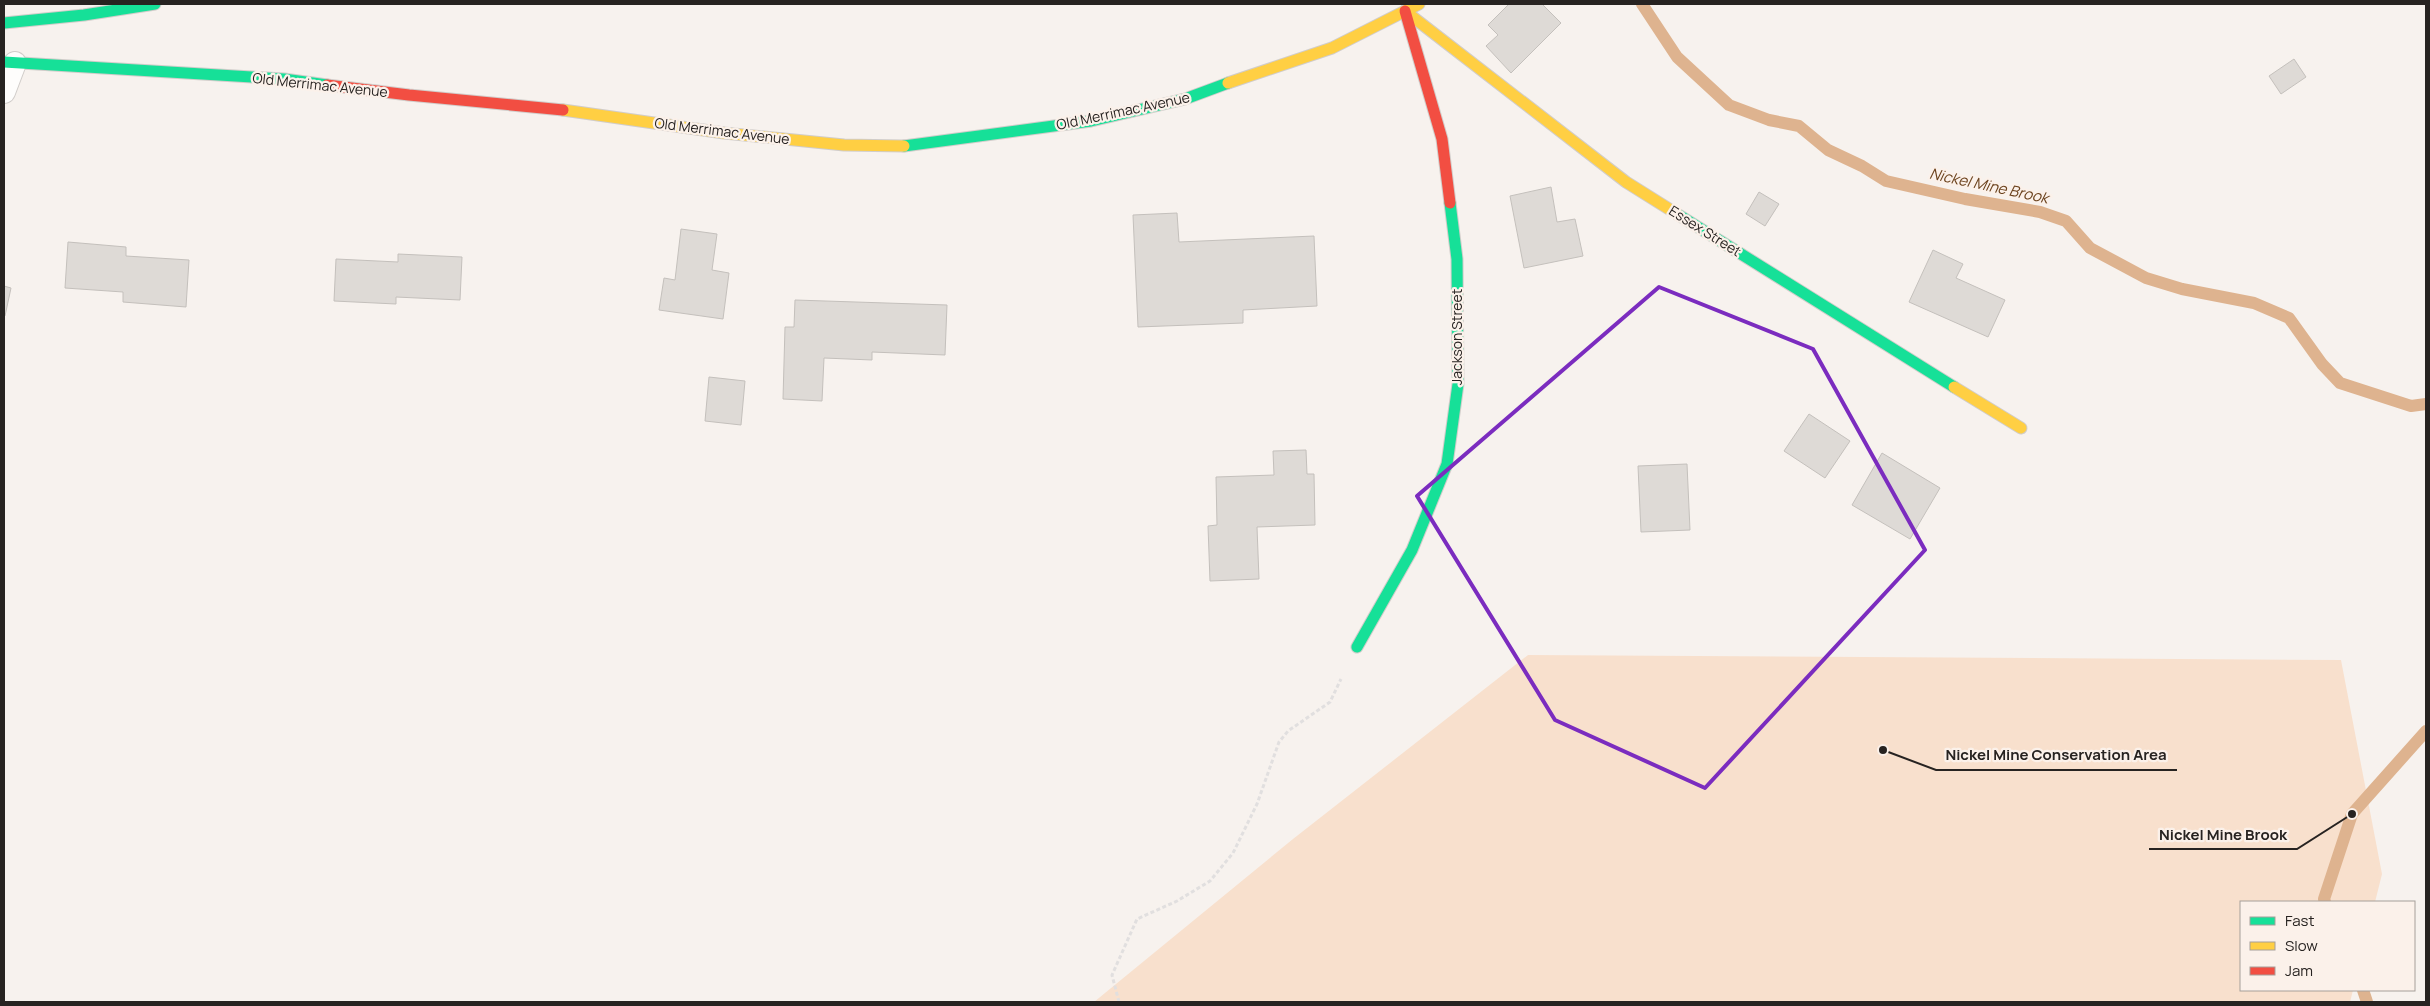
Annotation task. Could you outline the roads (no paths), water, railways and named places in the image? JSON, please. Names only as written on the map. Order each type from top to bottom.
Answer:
[{"type":"street","points":[[4,22],[84,15],[155,4]]},
{"type":"street","name":"Old Merrimac Avenue","points":[[10,62],[284,78],[409,95],[576,111],[724,133],[844,145],[909,146],[1092,121],[1185,99],[1257,72],[1332,48],[1419,4]]},
{"type":"street","name":"Essex Street","points":[[1405,11],[1626,182],[2022,428]]},
{"type":"street","name":"Jackson Street","points":[[1357,647],[1412,550],[1447,464],[1458,384],[1457,258],[1442,139],[1405,11]]},
{"type":"lane","points":[[4,92],[10,62]]},
{"type":"waterway","name":"Nickel Mine Brook","points":[[1642,4],[1677,57],[1729,105],[1769,120],[1799,126],[1828,150],[1862,166],[1886,181],[1965,199],[2040,212],[2066,221],[2090,248],[2146,278],[2182,289],[2254,303],[2289,318],[2322,364],[2340,383],[2411,406],[2426,404]]},
{"type":"waterway","name":"Nickel Mine Brook","points":[[2325,901],[2352,814],[2426,731]]},
{"type":"waterway","name":"Nickel Mine Brook","points":[[2363,991],[2367,1002]]},
{"type":"place","name":"Nickel Mine Conservation Area","points":[[1883,750]]},
{"type":"place","name":"Nickel Mine Brook","points":[[2352,814]]}]
